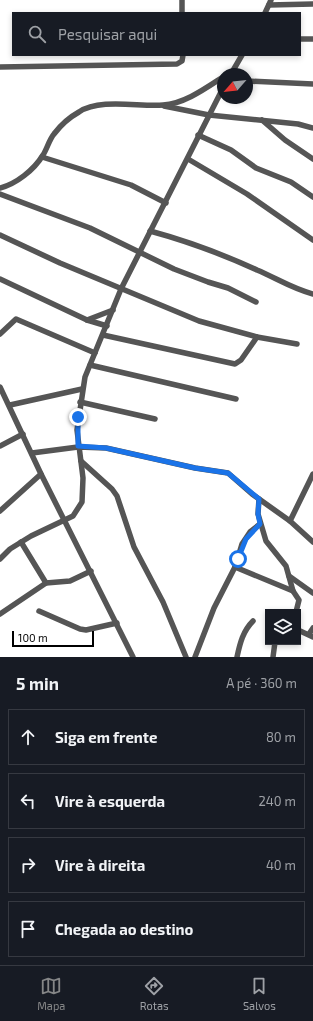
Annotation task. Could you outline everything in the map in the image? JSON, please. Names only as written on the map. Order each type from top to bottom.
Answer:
[{"type":"street","points":[[182,0],[182,12]]},
{"type":"street","points":[[265,12],[270,2],[313,4]]},
{"type":"street","points":[[301,39],[313,40]]},
{"type":"street","points":[[0,67],[167,64],[180,63],[182,56]]},
{"type":"street","points":[[234,68],[241,56]]},
{"type":"street","points":[[253,80],[313,84]]},
{"type":"street","points":[[164,105],[191,96],[217,81]]},
{"type":"street","points":[[0,559],[6,552],[22,542],[73,516],[82,502],[84,490],[77,430],[82,389],[90,365],[121,289],[166,203],[198,135],[217,100]]},
{"type":"street","points":[[0,188],[20,178],[42,157],[53,135],[58,129],[79,112],[89,107],[164,105],[209,115],[298,124],[313,128]]},
{"type":"street","points":[[262,120],[284,140],[313,159]]},
{"type":"street","points":[[198,135],[231,150],[256,168],[292,182],[313,197]]},
{"type":"street","points":[[42,157],[131,185],[166,203]]},
{"type":"street","points":[[188,159],[247,194],[313,240]]},
{"type":"street","points":[[0,194],[90,228],[186,274],[228,288],[256,302]]},
{"type":"street","points":[[150,231],[181,239],[212,251],[292,287],[313,294]]},
{"type":"street","points":[[0,235],[38,254],[92,275],[121,289],[199,321],[257,337],[297,344]]},
{"type":"street","points":[[0,280],[87,320],[107,326]]},
{"type":"street","points":[[87,320],[113,310]]},
{"type":"street","points":[[0,334],[16,319],[95,353]]},
{"type":"street","points":[[103,335],[235,364],[241,360],[257,337]]},
{"type":"street","points":[[90,365],[236,399]]},
{"type":"street","points":[[0,387],[10,405],[41,474],[133,657]]},
{"type":"street","points":[[10,405],[82,389]]},
{"type":"street","points":[[80,402],[155,419]]},
{"type":"street","points":[[0,446],[23,434]]},
{"type":"street","points":[[32,454],[78,446],[106,448],[195,468],[228,473],[259,499],[290,521],[313,542]]},
{"type":"street","points":[[81,461],[112,489],[117,496],[134,547],[163,602],[185,657]]},
{"type":"street","points":[[0,511],[41,474]]},
{"type":"street","points":[[290,521],[313,474]]},
{"type":"street","points":[[259,499],[258,514],[260,524],[266,541],[286,566],[292,590],[299,600],[297,609]]},
{"type":"street","points":[[195,657],[214,608],[235,567],[242,544],[250,532],[260,524]]},
{"type":"street","points":[[22,542],[46,583]]},
{"type":"street","points":[[235,567],[292,590]]},
{"type":"street","points":[[0,614],[46,583],[52,581],[70,581],[91,571]]},
{"type":"street","points":[[289,576],[313,593]]},
{"type":"street","points":[[39,611],[80,629],[86,630],[117,623]]},
{"type":"street","points":[[238,657],[241,640],[253,621]]},
{"type":"street","points":[[301,631],[311,635],[313,628]]},
{"type":"street","points":[[273,657],[275,645]]},
{"type":"route","points":[[78,417],[78,446],[106,448],[195,468],[228,473],[259,499],[258,520],[260,524],[250,532],[242,544],[238,559]]}]
